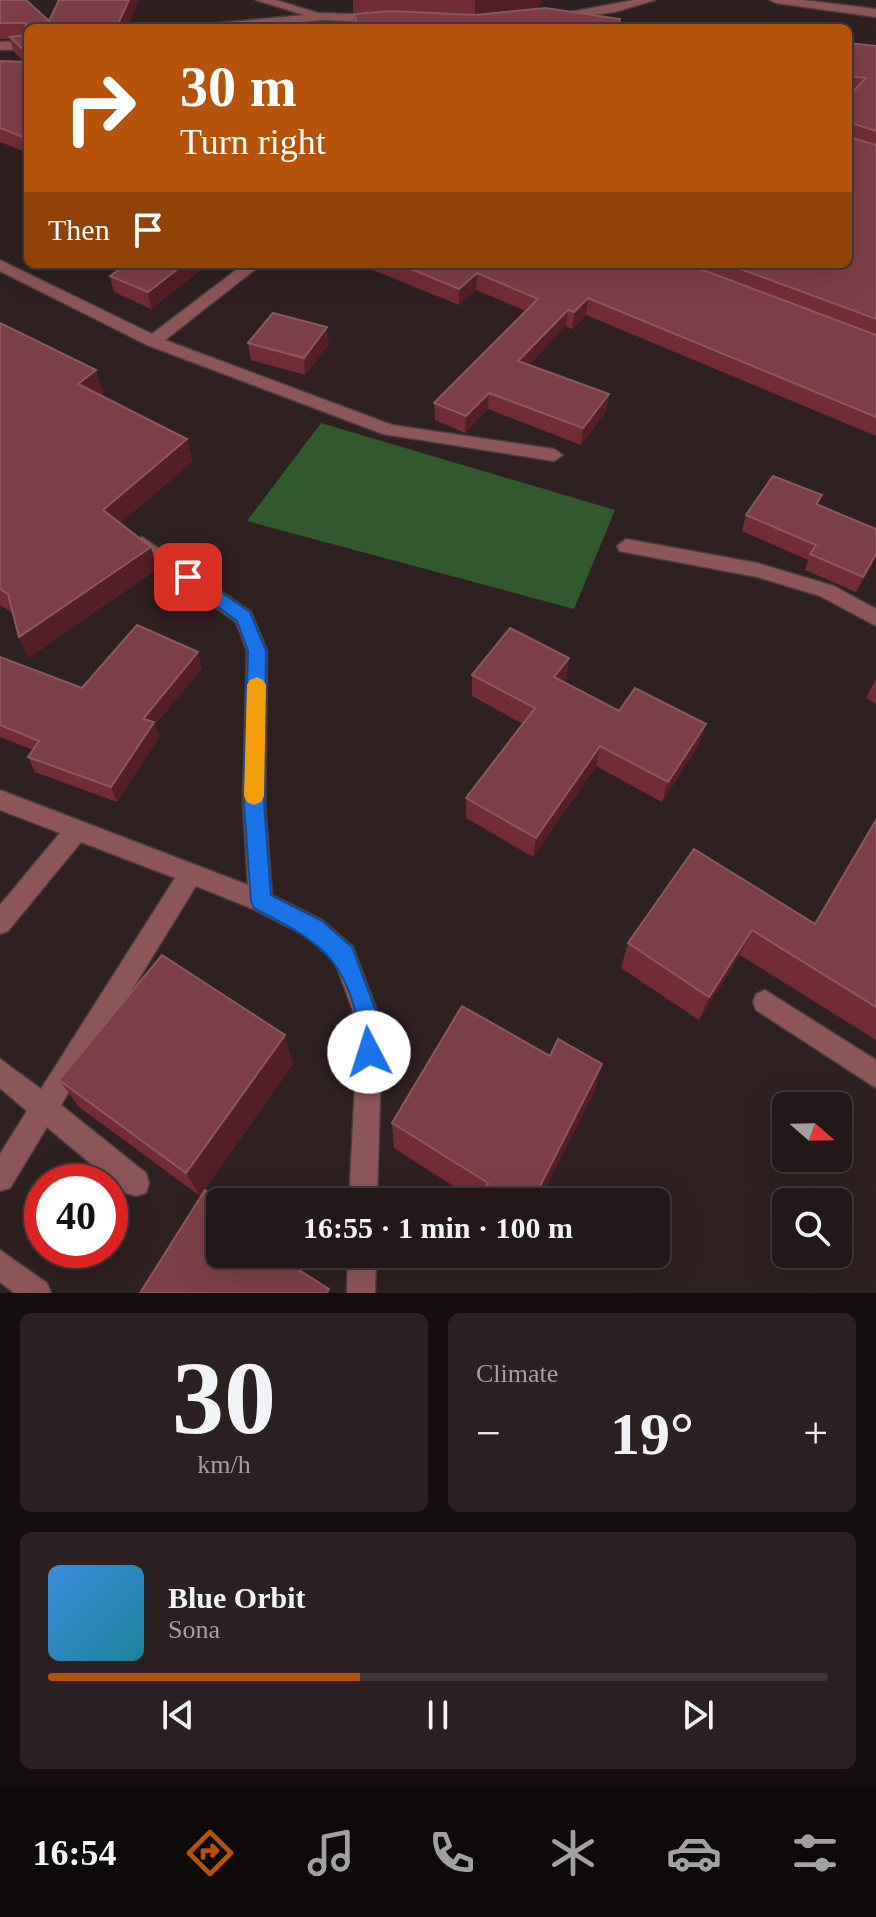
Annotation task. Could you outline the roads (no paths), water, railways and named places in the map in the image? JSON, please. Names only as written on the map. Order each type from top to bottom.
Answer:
[{"type":"street","points":[[262,0],[324,16]]},
{"type":"street","points":[[537,18],[615,8],[649,0]]},
{"type":"street","points":[[776,0],[815,2],[876,13]]},
{"type":"street","points":[[247,24],[324,16],[399,19]]},
{"type":"street","points":[[0,46],[24,45]]},
{"type":"street","points":[[0,265],[153,341],[389,430],[554,455]]},
{"type":"street","points":[[153,341],[249,268]]},
{"type":"street","points":[[142,544],[244,617],[257,651],[254,804],[261,901]]},
{"type":"street","points":[[626,546],[757,570],[827,591],[876,618]]},
{"type":"street","points":[[0,800],[261,901],[314,928],[345,955],[370,1025],[364,1188]]},
{"type":"street","points":[[0,923],[77,830]]},
{"type":"street","points":[[0,1178],[191,874]]},
{"type":"street","points":[[765,1002],[876,1075]]},
{"type":"street","points":[[0,1072],[136,1183]]},
{"type":"street","points":[[0,1264],[37,1293]]},
{"type":"street","points":[[361,1293],[362,1268]]}]
